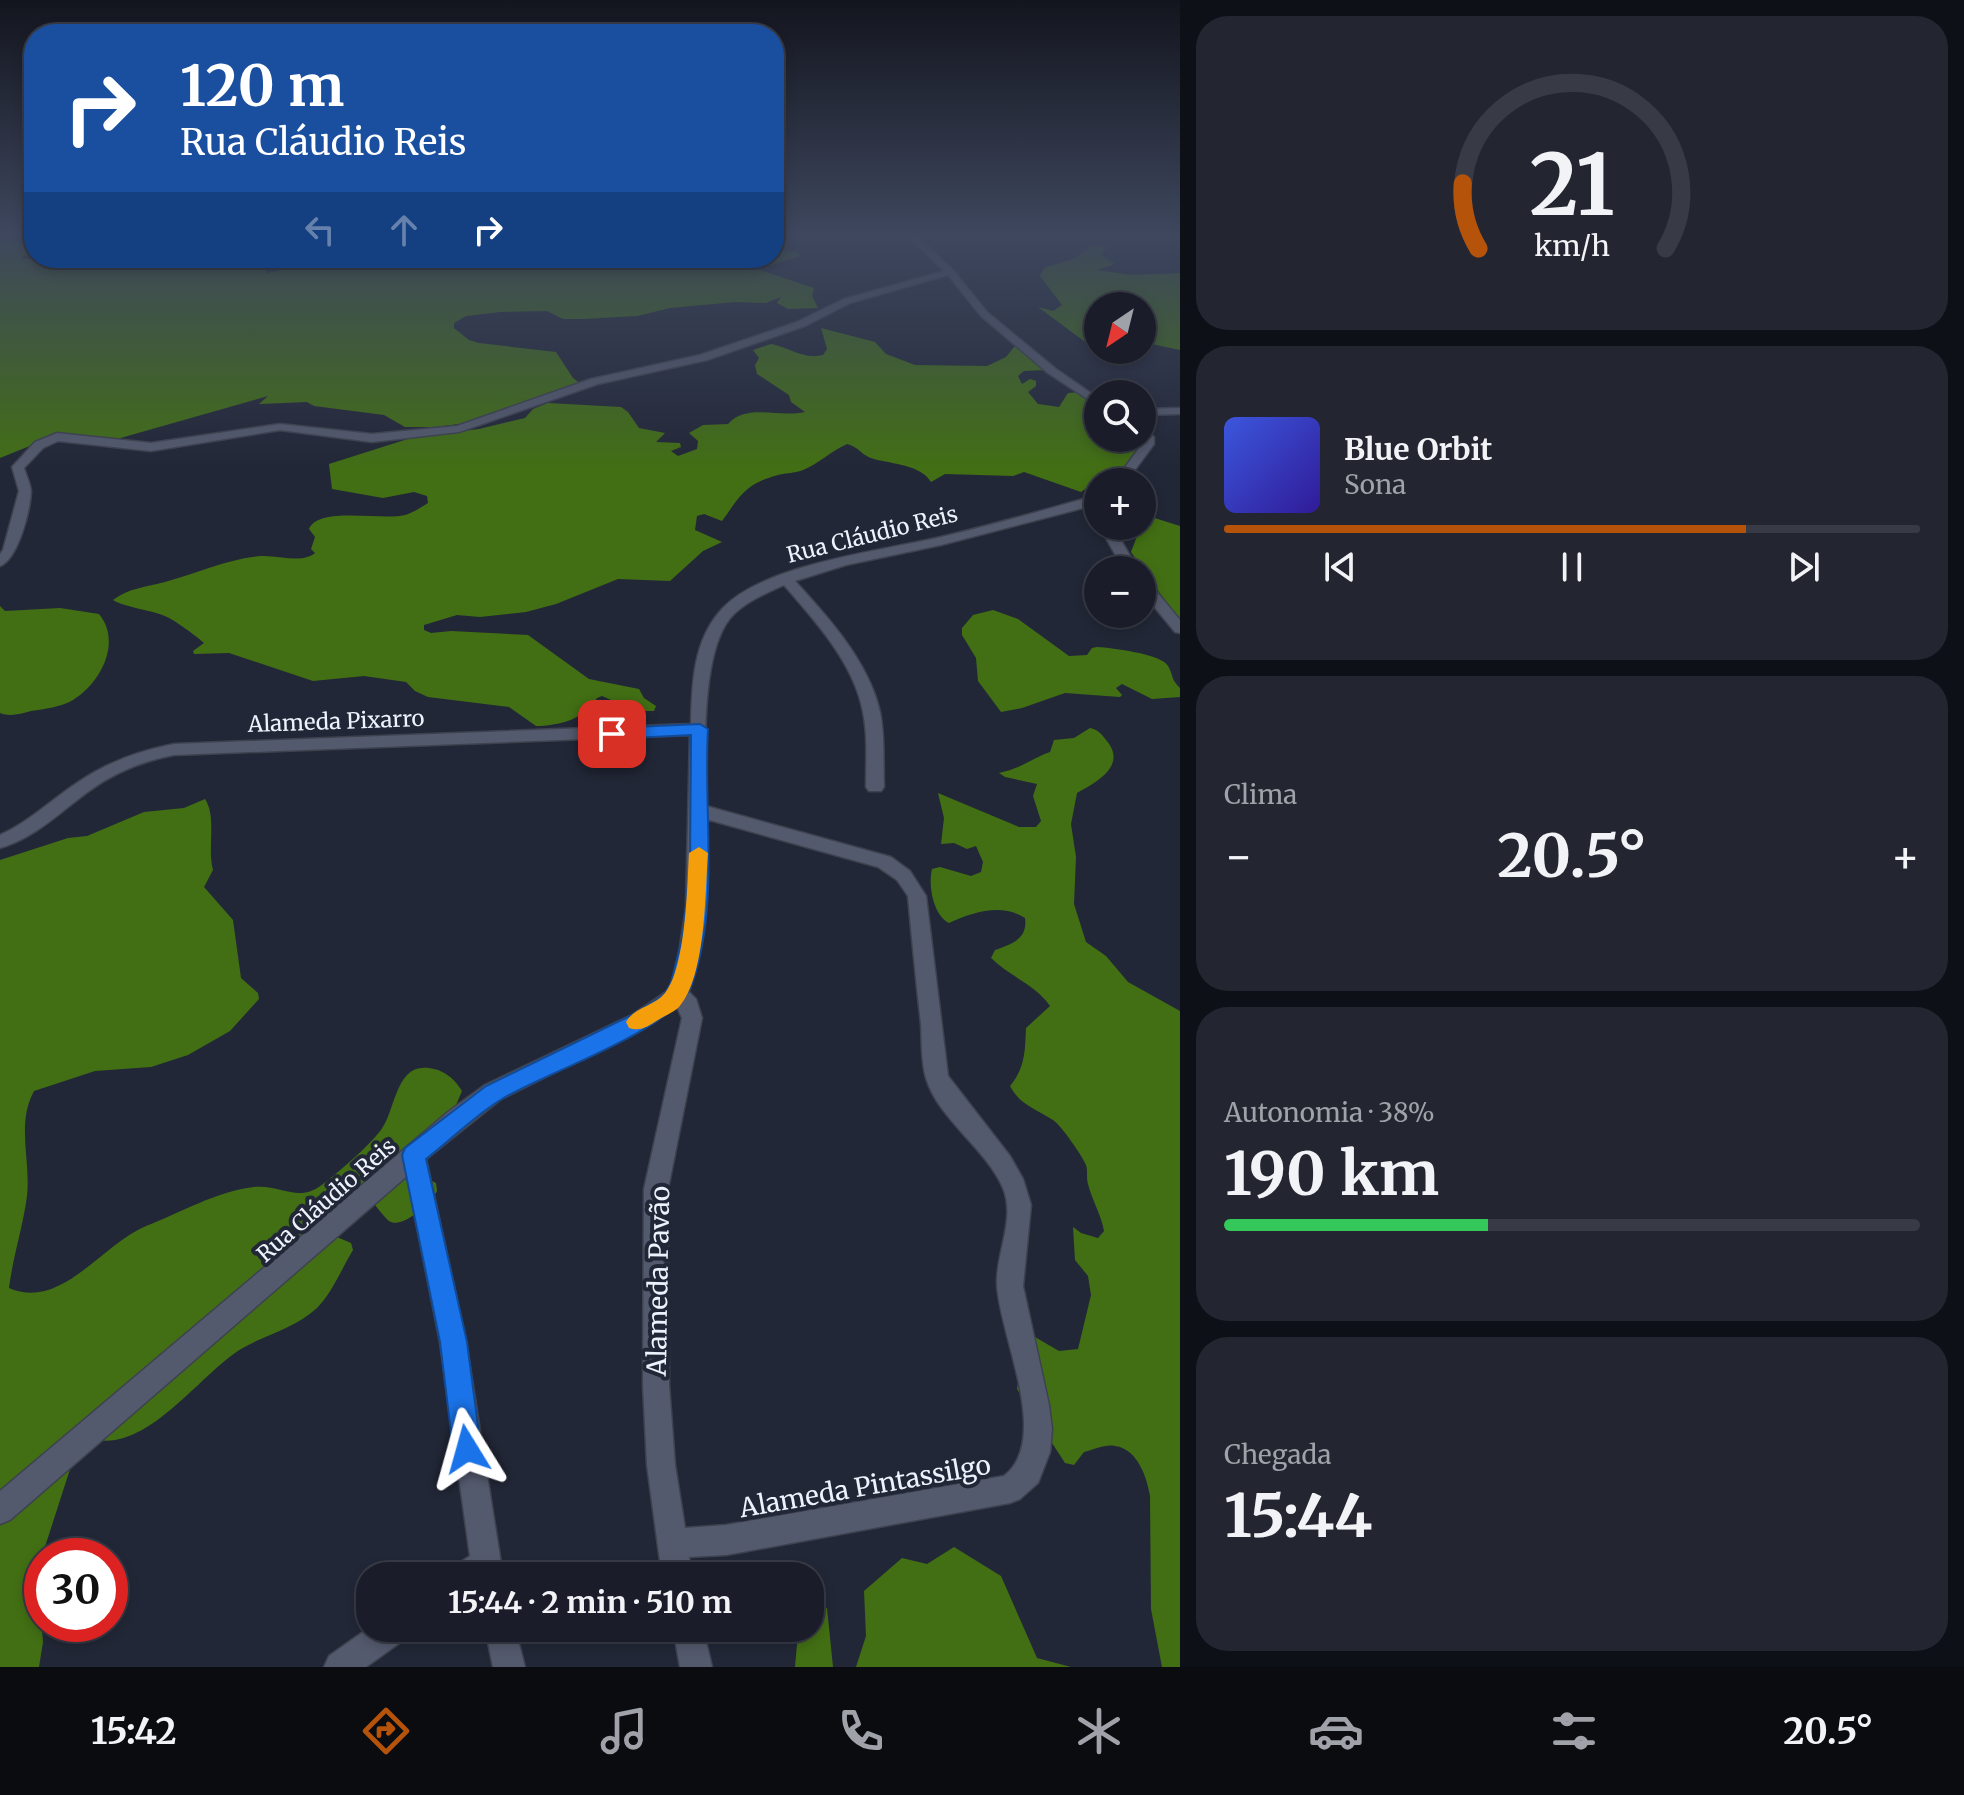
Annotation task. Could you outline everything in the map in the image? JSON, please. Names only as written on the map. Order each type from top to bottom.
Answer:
[{"type":"street","points":[[2,561],[10,551],[25,491],[18,467],[32,451],[50,439],[66,436],[162,447],[280,427],[372,438],[459,429],[595,381],[703,358],[821,315]]},
{"type":"street","points":[[987,315],[1084,395]]},
{"type":"street","points":[[1156,412],[1180,411]]},
{"type":"street","name":"Rua Cláudio Reis","points":[[0,1510],[414,1155],[493,1092],[639,1021],[678,995],[693,935],[699,865],[697,810],[706,654],[715,628],[739,601],[787,580],[845,561],[1084,507]]},
{"type":"street","points":[[787,580],[826,628],[865,690],[872,709],[875,787]]},
{"type":"street","points":[[1156,600],[1180,629]]},
{"type":"street","name":"Alameda Pixarro","points":[[0,842],[32,827],[109,770],[155,752],[187,748],[496,739],[700,729]]},
{"type":"street","name":"Alameda Pintassilgo","points":[[671,1544],[726,1540],[1010,1489],[1027,1476],[1034,1456],[1037,1412],[1031,1376],[1014,1320],[1010,1284],[1018,1195],[1010,1177],[945,1095],[937,1078],[917,896],[909,880],[899,869],[884,862],[697,810]]},
{"type":"street","name":"Alameda Pavão","points":[[674,1562],[656,1385],[655,1257],[656,1189],[692,1018],[689,1005],[678,995]]},
{"type":"street","points":[[414,1155],[453,1342],[479,1562]]},
{"type":"street","points":[[340,1667],[375,1642]]},
{"type":"street","points":[[503,1642],[509,1667]]},
{"type":"street","points":[[691,1642],[696,1667]]},
{"type":"green space","points":[[0,315],[476,315],[466,316],[454,323],[454,328],[469,340],[479,343],[556,352],[573,378],[581,384],[475,422],[435,427],[405,427],[384,415],[314,406],[307,402],[259,404],[268,396],[117,439],[47,439],[0,458]]},
{"type":"green space","points":[[555,315],[642,315],[582,319],[563,319]]},
{"type":"green space","points":[[1049,315],[1084,315],[1084,341]]},
{"type":"green space","points":[[1156,315],[1180,315],[1180,350],[1156,345]]},
{"type":"green space","points":[[821,328],[875,342],[886,354],[915,365],[987,366],[1006,357],[1018,346],[1046,370],[1024,371],[1018,376],[1022,384],[1030,379],[1036,381],[1036,386],[1028,392],[1038,404],[1059,407],[1068,393],[1084,393],[1084,452],[1143,452],[1126,468],[1084,468],[1084,490],[1081,492],[1024,472],[1013,476],[945,474],[931,482],[921,472],[870,458],[847,444],[803,470],[758,482],[739,497],[722,521],[704,514],[697,516],[695,530],[722,542],[703,551],[670,581],[618,579],[556,604],[526,612],[480,617],[457,615],[424,625],[424,630],[431,633],[451,631],[528,635],[589,679],[639,689],[644,698],[656,706],[654,711],[636,711],[602,696],[571,720],[536,726],[509,707],[428,697],[406,682],[364,676],[313,681],[229,653],[194,654],[193,651],[204,643],[181,625],[161,615],[113,600],[131,590],[236,560],[261,556],[297,559],[310,556],[315,553],[311,549],[315,537],[309,529],[325,518],[405,515],[428,503],[427,496],[414,492],[383,498],[332,489],[329,464],[414,437],[479,429],[525,418],[533,409],[548,403],[621,407],[639,428],[665,433],[656,442],[680,443],[681,447],[671,451],[678,456],[697,449],[698,441],[689,433],[703,425],[728,424],[744,414],[805,412],[791,402],[789,395],[757,374],[755,365],[759,358],[753,350],[771,344],[816,356],[823,355],[827,349]]},
{"type":"green space","points":[[1156,518],[1180,526],[1180,622],[1156,588],[1156,556],[1134,556],[1131,552],[1136,540],[1156,540]]},
{"type":"green space","points":[[0,606],[5,611],[60,608],[99,614],[109,637],[100,673],[83,693],[63,704],[15,715],[0,713]]},
{"type":"green space","points":[[993,610],[1018,619],[1069,656],[1087,655],[1097,647],[1156,658],[1168,666],[1180,688],[1180,697],[1152,699],[1122,684],[1116,688],[1122,695],[1120,697],[1065,693],[1001,712],[978,681],[976,658],[962,635],[962,628],[973,615]]},
{"type":"green space","points":[[1090,728],[1103,735],[1114,757],[1112,765],[1101,778],[1077,793],[1071,824],[1076,857],[1074,904],[1086,942],[1106,956],[1128,982],[1180,1011],[1180,1667],[1162,1667],[1151,1609],[1150,1496],[1140,1465],[1123,1448],[1111,1446],[1084,1452],[1074,1465],[1065,1463],[1017,1389],[1020,1370],[1035,1337],[1059,1351],[1078,1349],[1091,1295],[1088,1276],[1075,1260],[1073,1227],[1098,1238],[1104,1231],[1088,1184],[1086,1165],[1076,1149],[1057,1123],[1024,1102],[1010,1086],[1021,1066],[1026,1028],[1050,1006],[1037,992],[991,958],[995,950],[1021,936],[1025,918],[997,910],[968,915],[949,923],[939,913],[931,891],[932,869],[940,867],[971,876],[981,872],[983,862],[976,846],[967,849],[954,843],[941,844],[944,818],[938,793],[1019,827],[1036,827],[1041,821],[1033,796],[1037,784],[999,773],[1050,752],[1054,740],[1074,738]]},
{"type":"green space","points":[[205,799],[209,806],[213,870],[204,887],[233,920],[241,978],[258,993],[259,999],[230,1031],[188,1055],[151,1067],[95,1071],[34,1091],[25,1129],[27,1196],[9,1288],[28,1293],[46,1291],[64,1283],[146,1226],[226,1193],[254,1187],[298,1193],[314,1190],[354,1158],[381,1130],[404,1078],[412,1071],[421,1068],[439,1070],[462,1091],[453,1112],[411,1171],[436,1183],[437,1191],[423,1208],[395,1223],[389,1221],[371,1200],[325,1232],[351,1243],[353,1250],[317,1308],[299,1321],[241,1349],[152,1424],[113,1440],[93,1439],[72,1463],[48,1538],[24,1538],[24,1642],[43,1642],[39,1667],[0,1667],[0,860],[68,838],[87,836],[144,812],[184,808]]},
{"type":"green space","points":[[954,1547],[1001,1576],[1037,1658],[1071,1667],[856,1667],[866,1636],[864,1591],[902,1558],[927,1564]]},
{"type":"green space","points":[[827,1608],[833,1667],[795,1667],[797,1642],[824,1642],[824,1609]]},
{"type":"slow traffic","points":[[637,1022],[678,995],[693,935],[699,853]]},
{"type":"route","points":[[467,1449],[453,1342],[414,1155],[493,1092],[639,1021],[671,1001],[678,995],[693,935],[699,865],[697,774],[700,729],[612,734]]}]
